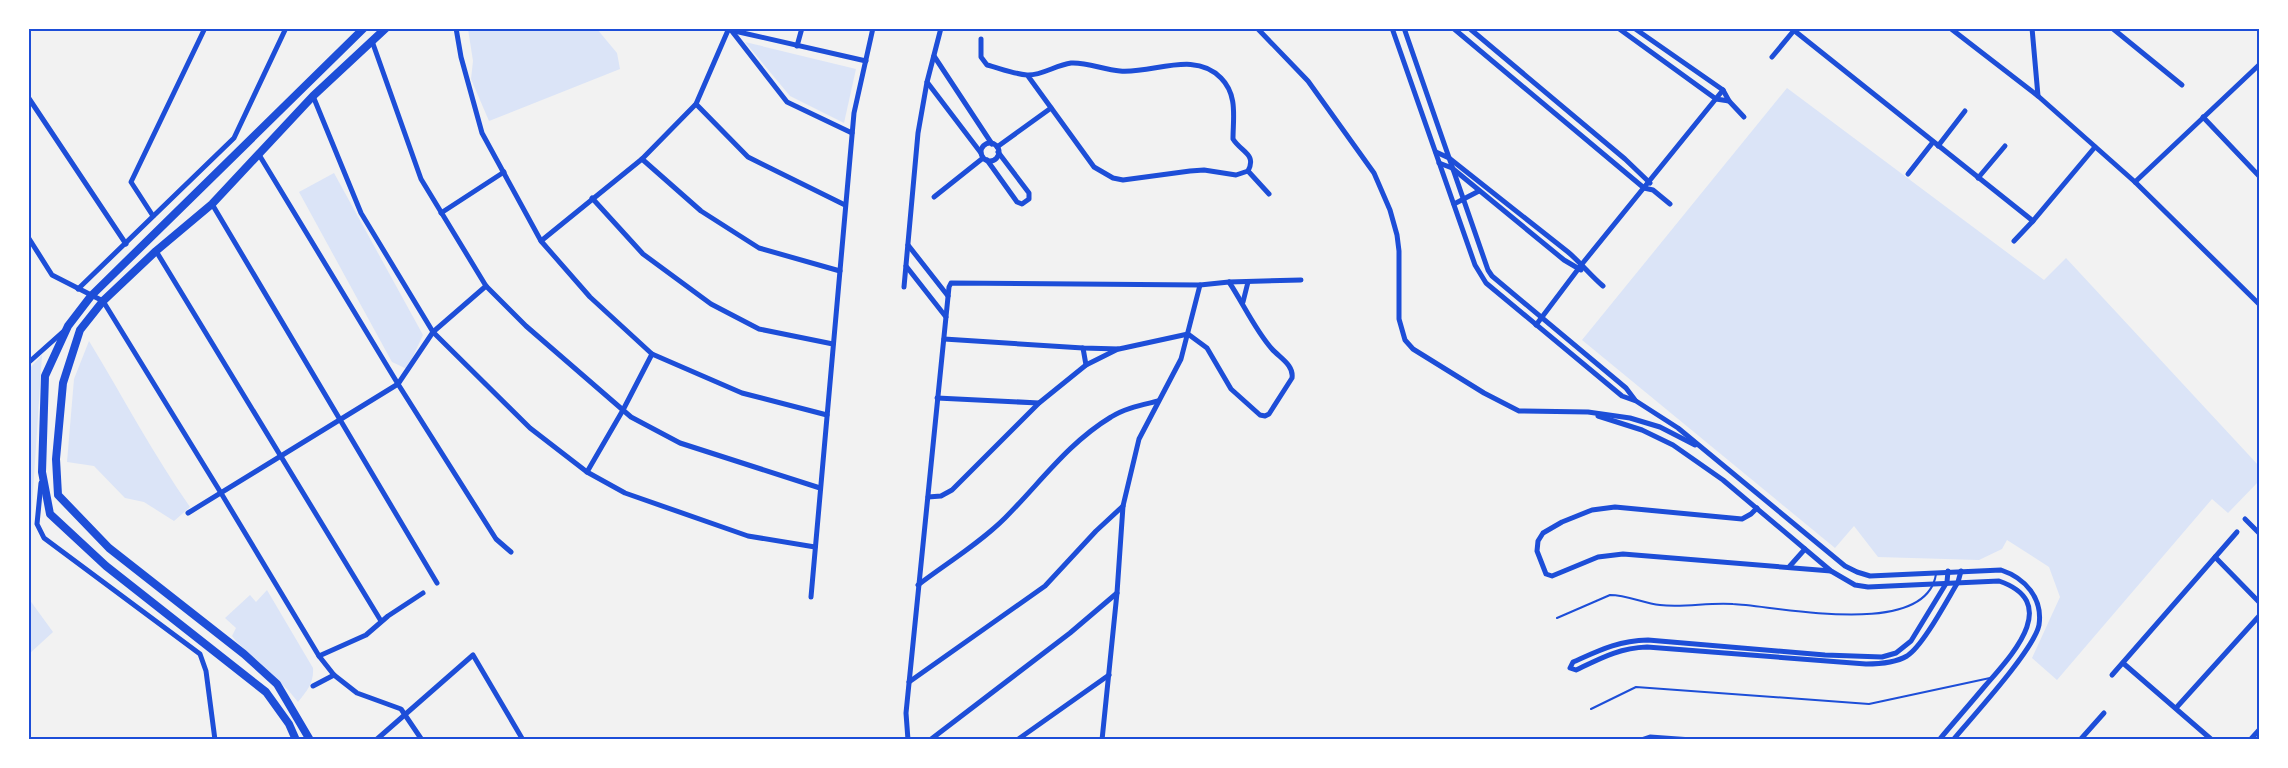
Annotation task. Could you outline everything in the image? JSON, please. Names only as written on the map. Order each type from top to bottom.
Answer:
[{"type":"main road","points":[[296,740],[289,724],[266,692],[106,566],[50,514],[42,472],[45,376],[68,326],[91,296],[364,28]]},
{"type":"main road","points":[[310,740],[277,684],[244,654],[109,548],[58,495],[56,459],[63,383],[80,330],[103,301],[156,250],[212,204],[313,96],[386,28]]},
{"type":"street","points":[[153,216],[131,182],[205,28]]},
{"type":"street","points":[[78,289],[234,138],[286,28]]},
{"type":"street","points":[[456,28],[461,57],[482,133],[541,241],[590,297],[652,354],[742,393],[827,415]]},
{"type":"street","points":[[798,46],[802,28]]},
{"type":"street","points":[[811,597],[854,113],[873,28]]},
{"type":"street","points":[[904,287],[918,133],[927,82],[941,28]]},
{"type":"street","points":[[1257,28],[1308,81],[1374,172],[1380,184],[1397,235],[1399,319],[1405,340],[1413,349],[1484,393],[1519,411],[1588,412],[1643,421],[1660,427],[1704,450]]},
{"type":"street","points":[[1392,28],[1479,274],[1485,283],[1622,396],[1636,401],[1678,428],[1845,566],[1870,576],[2001,570],[2016,575],[2025,582],[2035,596],[2039,609],[2038,626],[2020,658],[1953,740]]},
{"type":"street","points":[[1404,28],[1484,261],[1492,276],[1626,388],[1636,401]]},
{"type":"street","points":[[1452,28],[1644,188],[1653,190]]},
{"type":"street","points":[[1469,28],[1649,181],[1653,190],[1670,204]]},
{"type":"street","points":[[1618,28],[1716,99],[1729,101]]},
{"type":"street","points":[[1634,28],[1723,90],[1729,101],[1744,117]]},
{"type":"street","points":[[1950,28],[2038,96],[2135,182],[2259,305]]},
{"type":"street","points":[[2032,28],[2038,96]]},
{"type":"street","points":[[2112,28],[2182,85]]},
{"type":"street","points":[[1772,57],[1793,29],[2033,221]]},
{"type":"street","points":[[541,241],[642,159],[696,104],[729,30]]},
{"type":"street","points":[[729,30],[866,61]]},
{"type":"street","points":[[729,30],[786,102],[852,133]]},
{"type":"street","points":[[981,39],[982,62],[1028,75],[1072,63],[1127,71],[1189,64],[1202,65],[1222,78],[1230,90],[1234,103],[1233,139],[1251,158],[1251,165],[1248,171],[1236,175],[1204,170],[1123,180],[1113,178],[1094,167],[1028,75]]},
{"type":"street","points":[[372,40],[421,179],[486,286],[526,326],[631,417],[681,443],[820,488]]},
{"type":"street","points":[[927,82],[1017,202],[1026,203],[1029,194],[934,56]]},
{"type":"street","points":[[2135,182],[2259,64]]},
{"type":"street","points":[[1536,326],[1582,264],[1723,90]]},
{"type":"street","points":[[313,96],[361,213],[433,332],[530,428],[587,472],[625,493],[748,536],[815,547]]},
{"type":"street","points":[[28,97],[126,244]]},
{"type":"street","points":[[696,104],[748,157],[845,205]]},
{"type":"street","points":[[996,148],[1052,108]]},
{"type":"street","points":[[1908,174],[1965,111]]},
{"type":"street","points":[[2204,117],[2259,177]]},
{"type":"street","points":[[934,197],[984,157],[985,144],[996,148]]},
{"type":"street","points":[[1978,178],[2005,146]]},
{"type":"street","points":[[2014,241],[2095,147]]},
{"type":"street","points":[[984,157],[996,159],[996,148]]},
{"type":"street","points":[[1436,152],[1449,158],[1582,264],[1585,271],[1603,286]]},
{"type":"street","points":[[258,153],[398,384],[496,539],[511,552]]},
{"type":"street","points":[[642,159],[700,211],[759,248],[840,271]]},
{"type":"street","points":[[1439,163],[1452,168],[1578,270],[1585,271]]},
{"type":"street","points":[[1248,171],[1269,194]]},
{"type":"street","points":[[441,213],[504,172]]},
{"type":"street","points":[[1454,204],[1479,191]]},
{"type":"street","points":[[592,198],[643,254],[711,304],[759,329],[833,344]]},
{"type":"street","points":[[212,204],[437,583]]},
{"type":"street","points":[[28,237],[52,275],[103,301],[319,656],[334,675],[357,693],[401,709],[422,740]]},
{"type":"street","points":[[908,245],[948,296]]},
{"type":"street","points":[[156,250],[381,621]]},
{"type":"street","points":[[906,266],[946,317]]},
{"type":"street","points":[[914,740],[908,737],[906,713],[937,398],[951,283],[1200,285],[1301,280]]},
{"type":"street","points":[[928,497],[942,496],[952,490],[1039,403],[1086,365],[1119,349],[1188,334],[1207,348],[1231,389],[1265,417],[1292,378],[1293,372],[1271,349],[1229,282]]},
{"type":"street","points":[[1243,302],[1248,282]]},
{"type":"street","points":[[1102,740],[1117,593],[1123,506],[1139,439],[1172,379],[1188,334],[1200,285]]},
{"type":"street","points":[[188,513],[398,384],[433,332],[486,286]]},
{"type":"street","points":[[28,363],[68,326]]},
{"type":"street","points":[[944,339],[1119,349]]},
{"type":"street","points":[[1083,348],[1086,365]]},
{"type":"street","points":[[587,472],[652,354]]},
{"type":"street","points":[[937,398],[1039,403]]},
{"type":"street","points":[[918,585],[1004,519],[1061,456],[1090,432],[1112,416],[1130,408],[1158,401]]},
{"type":"street","points":[[1588,412],[1658,436],[1697,461],[1831,571],[1855,585],[1868,587],[1999,580],[2012,585],[2021,593],[2028,604],[2030,617],[2026,632],[2014,651],[1939,740]]},
{"type":"street","points":[[1697,461],[1704,450]]},
{"type":"street","points":[[42,472],[37,524],[44,538],[200,654],[206,671],[215,740]]},
{"type":"street","points":[[909,682],[1045,586],[1096,531],[1123,506]]},
{"type":"street","points":[[1757,508],[1742,519],[1603,507],[1562,522],[1543,533],[1538,541],[1537,551],[1546,574],[1552,576],[1610,554],[1831,571]]},
{"type":"street","points":[[2245,519],[2259,534]]},
{"type":"street","points":[[2112,675],[2237,532]]},
{"type":"street","points":[[1789,567],[1805,549]]},
{"type":"street","points":[[2215,557],[2259,603]]},
{"type":"street","points":[[1948,571],[1947,582],[1911,641],[1896,653],[1882,657],[1825,655],[1647,640],[1611,644],[1573,662],[1570,668],[1576,670],[1621,650],[1647,647],[1825,662],[1882,664],[1908,656],[1917,646],[1958,582],[1960,571]]},
{"type":"street","points":[[319,656],[366,635],[381,621],[423,593]]},
{"type":"street","points":[[930,740],[1070,633],[1117,593]]},
{"type":"street","points":[[2176,708],[2259,615]]},
{"type":"street","points":[[376,740],[473,655],[523,740]]},
{"type":"street","points":[[2123,663],[2212,740]]},
{"type":"street","points":[[313,686],[334,675]]},
{"type":"street","points":[[1017,740],[1109,675]]},
{"type":"street","points":[[2082,739],[2104,713]]},
{"type":"street","points":[[2250,740],[2259,729]]},
{"type":"street","points":[[1641,740],[1650,737],[1692,740]]},
{"type":"lane","points":[[1557,618],[1610,595],[1661,605],[1732,603],[1838,615],[1869,616],[1912,606],[1934,583],[1936,572]]},
{"type":"lane","points":[[1591,710],[1635,687],[1869,704],[1992,678]]},
{"type":"shaded area","points":[[468,29],[597,29],[617,53],[620,69],[489,121],[471,79],[473,61]]},
{"type":"shaded area","points":[[745,42],[856,69],[844,123],[790,96]]},
{"type":"shaded area","points":[[1787,88],[2044,280],[2066,258],[2259,466],[2259,481],[2228,513],[2212,499],[2057,680],[2032,658],[2060,597],[2049,567],[2007,540],[2002,549],[1979,560],[1878,557],[1854,526],[1835,548],[1582,340]]},
{"type":"shaded area","points":[[334,173],[423,335],[407,369],[392,362],[299,192]]},
{"type":"shaded area","points":[[89,341],[190,507],[174,521],[144,502],[125,498],[94,466],[67,462],[74,379]]},
{"type":"shaded area","points":[[42,355],[31,522],[29,540],[29,369]]},
{"type":"shaded area","points":[[267,590],[313,668],[311,682],[298,702],[236,641],[232,636],[236,628],[225,618],[250,595],[256,602]]},
{"type":"shaded area","points":[[29,599],[53,632],[29,654]]}]
